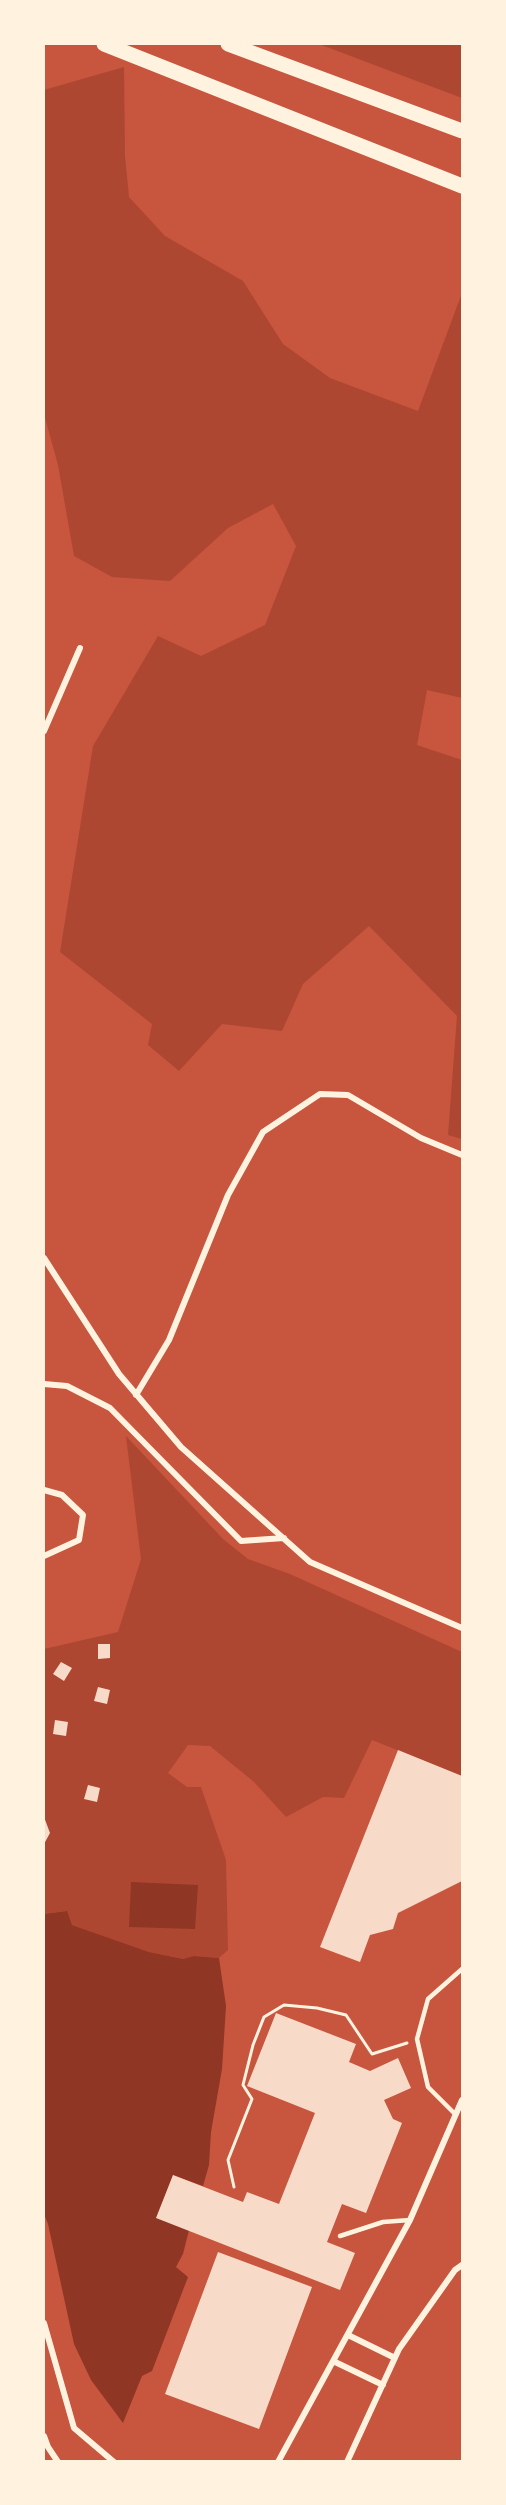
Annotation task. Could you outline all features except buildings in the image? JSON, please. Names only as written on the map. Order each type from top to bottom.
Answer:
[{"type":"highway","points":[[104,44],[462,186]]},
{"type":"highway","points":[[228,44],[462,131]]},
{"type":"street","points":[[44,731],[80,648]]},
{"type":"street","points":[[136,1395],[169,1340],[228,1195],[263,1132],[320,1094],[348,1095],[421,1137],[462,1155]]},
{"type":"street","points":[[44,1258],[119,1374],[181,1447],[310,1562],[462,1628]]},
{"type":"street","points":[[44,1384],[67,1386],[110,1408],[241,1541],[285,1538]]},
{"type":"street","points":[[44,1490],[62,1495],[83,1515],[79,1540],[44,1556]]},
{"type":"street","points":[[278,2462],[410,2220],[462,2100]]},
{"type":"street","points":[[347,2462],[396,2358],[455,2270],[462,2265]]},
{"type":"street","points":[[44,2323],[74,2428],[114,2462]]},
{"type":"street","points":[[348,2335],[396,2358]]},
{"type":"street","points":[[333,2361],[383,2385]]},
{"type":"street","points":[[44,2436],[58,2462]]},
{"type":"lane","points":[[456,2115],[428,2087],[417,2039],[428,1999],[462,1969]]},
{"type":"lane","points":[[340,2236],[383,2222],[410,2220]]},
{"type":"path","points":[[234,2187],[228,2160],[252,2099],[243,2085],[253,2045],[264,2017],[284,2005],[317,2008],[346,2015],[372,2054],[417,2039]]},
{"type":"shaded area","points":[[319,44],[462,44],[462,98],[414,80]]},
{"type":"shaded area","points":[[124,67],[125,156],[129,197],[165,236],[243,281],[283,344],[330,378],[418,411],[462,293],[462,698],[427,690],[417,745],[462,760],[462,1139],[448,1135],[457,1016],[369,926],[303,984],[282,1031],[222,1024],[179,1071],[148,1045],[152,1024],[60,952],[93,746],[158,636],[201,656],[265,625],[296,546],[273,504],[228,528],[170,581],[112,577],[74,556],[58,465],[44,414],[44,90]]},
{"type":"shaded area","points":[[126,1436],[223,1539],[248,1559],[290,1574],[462,1652],[462,1776],[372,1740],[344,1798],[323,1797],[286,1817],[254,1782],[210,1746],[188,1745],[168,1773],[187,1787],[201,1787],[226,1860],[228,1950],[219,1958],[194,1956],[183,1959],[149,1952],[72,1925],[66,1911],[44,1914],[44,1649],[118,1632],[141,1559]]},
{"type":"shaded area","points":[[131,1882],[198,1885],[195,1929],[129,1927]]},
{"type":"shaded area","points":[[67,1911],[72,1925],[149,1952],[183,1959],[194,1956],[219,1958],[226,2006],[222,2069],[211,2132],[209,2165],[203,2186],[173,2175],[157,2217],[189,2230],[183,2254],[176,2267],[188,2277],[152,2371],[142,2376],[123,2423],[91,2380],[74,2344],[44,2214],[44,1914]]}]
